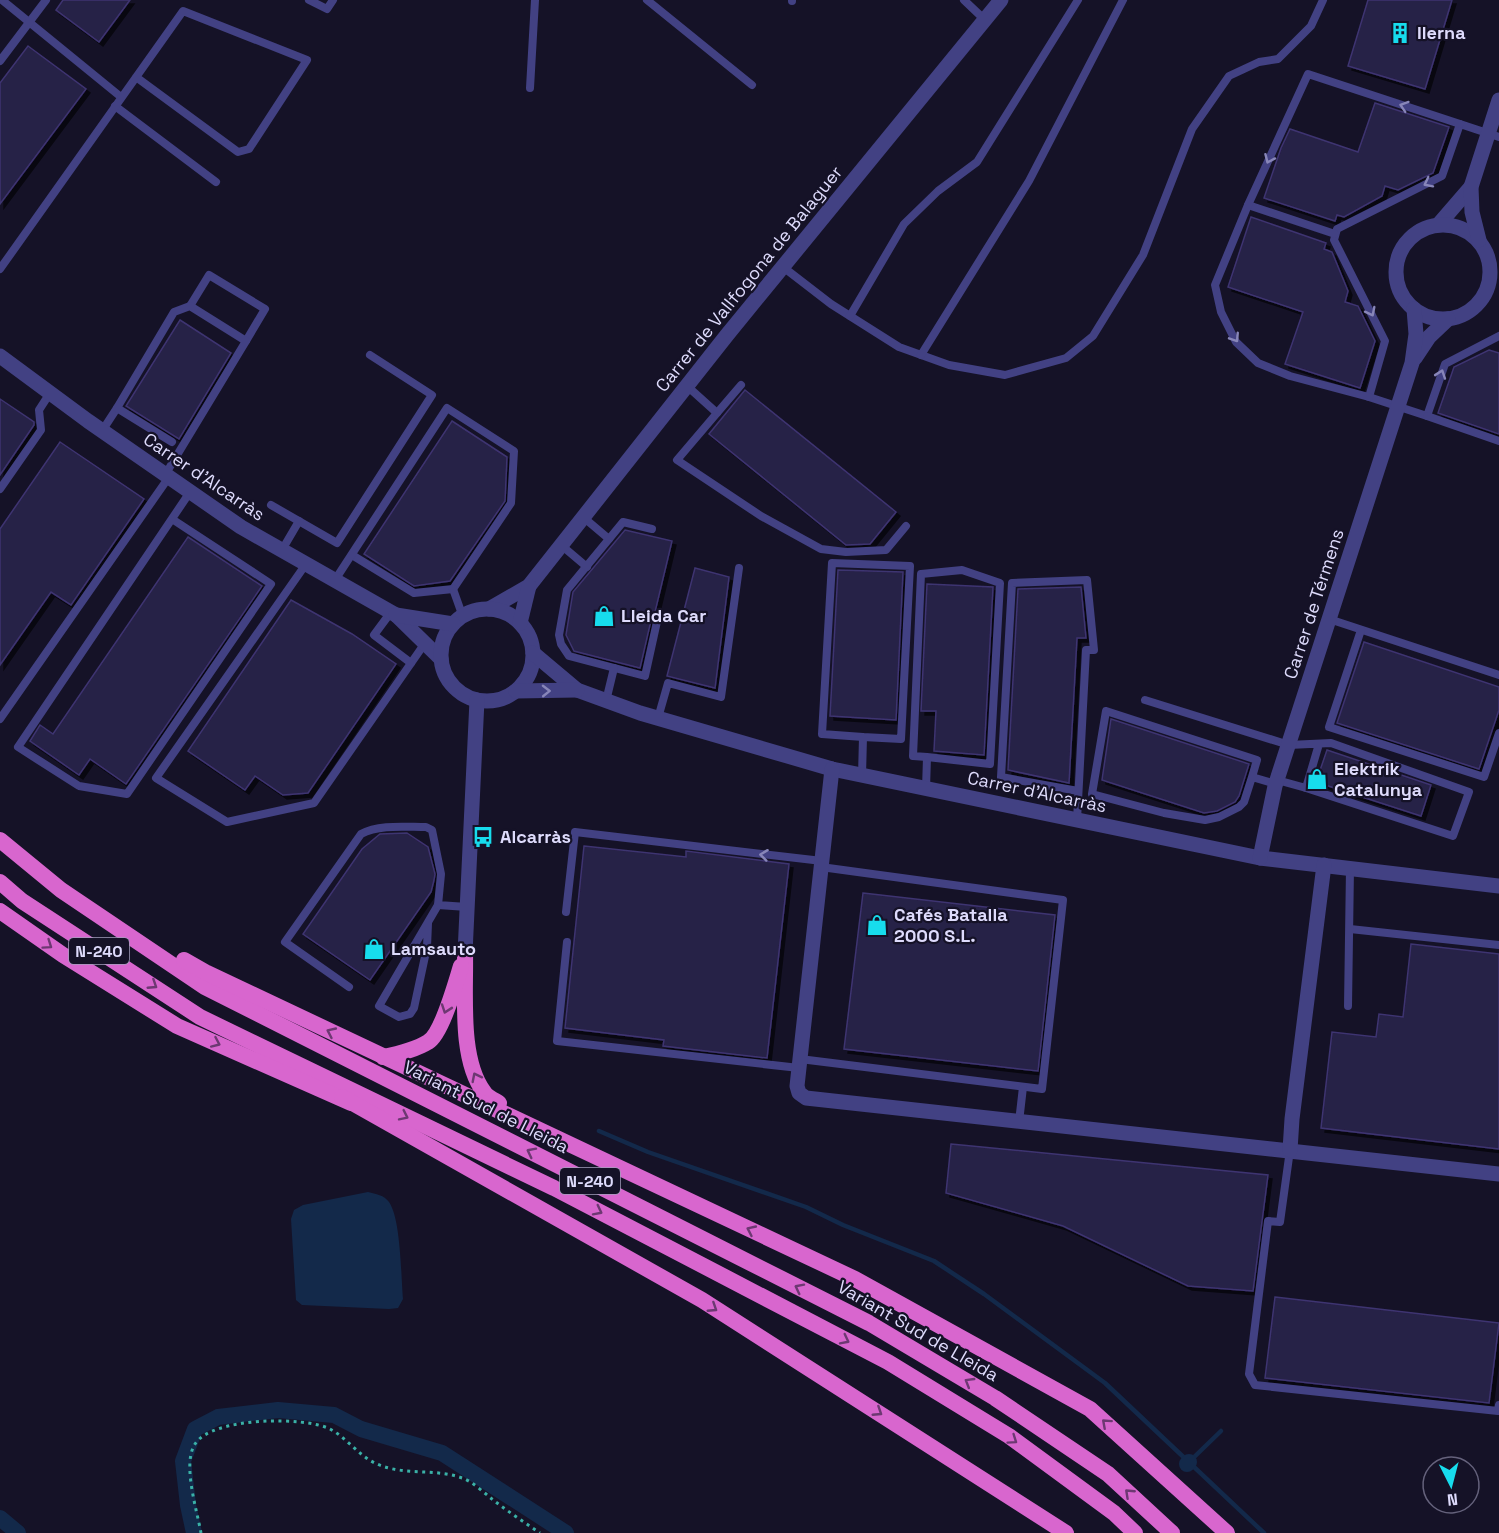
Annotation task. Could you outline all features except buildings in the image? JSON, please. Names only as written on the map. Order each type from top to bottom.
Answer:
[{"type":"highway","name":"Variant Sud de Lleida","points":[[0,840],[61,890],[205,987],[869,1323],[995,1398],[1108,1474],[1172,1533]]},
{"type":"highway","name":"N-240","points":[[0,882],[22,901],[200,1017],[702,1300],[1066,1533]]},
{"type":"highway","name":"N-240","points":[[61,890],[205,972],[855,1279],[1090,1408],[1227,1533]]},
{"type":"highway","points":[[0,911],[63,955],[177,1026],[357,1105]]},
{"type":"highway","points":[[383,1057],[403,1053],[430,1041],[444,1017],[465,953]]},
{"type":"highway","points":[[465,953],[471,1069],[485,1094],[554,1137]]},
{"type":"highway","name":"N-240","points":[[200,1017],[554,1188],[888,1362],[1009,1436],[1114,1513],[1135,1533]]},
{"type":"street","name":"Carrer de Vallfogona de Balaguer","points":[[529,586],[687,386],[1001,0]]},
{"type":"street","points":[[1439,224],[1471,187],[1493,135],[1499,100]]},
{"type":"street","points":[[1471,187],[1472,212],[1479,240],[1487,253],[1490,267],[1490,282],[1484,296],[1462,315],[1448,319],[1424,315],[1404,299],[1397,285],[1395,271],[1398,256],[1405,243],[1416,233],[1439,224],[1457,226],[1479,240]]},
{"type":"street","name":"Carrer de Térmens","points":[[1260,858],[1277,782],[1412,363],[1416,334],[1414,309]]},
{"type":"street","name":"Carrer de Térmens","points":[[1412,363],[1429,337],[1448,319]]},
{"type":"street","name":"Carrer d'Alcarràs","points":[[0,356],[102,431],[241,527],[394,613],[441,659]]},
{"type":"street","points":[[489,609],[511,616],[520,623],[531,640],[533,653],[529,674],[516,691],[498,700],[477,700],[459,692],[447,678],[441,659],[443,640],[458,620],[469,613],[489,609],[529,586]]},
{"type":"street","points":[[520,623],[529,586]]},
{"type":"street","name":"Carrer d'Alcarràs","points":[[394,613],[458,620]]},
{"type":"street","name":"Carrer d'Alcarràs","points":[[533,653],[577,690],[658,718],[832,769],[1260,858],[1499,886]]},
{"type":"street","name":"Carrer d'Alcarràs","points":[[516,691],[577,690]]},
{"type":"street","points":[[465,953],[477,700]]},
{"type":"street","points":[[832,769],[797,1090],[806,1098],[1499,1174]]},
{"type":"street","points":[[1290,1150],[1324,865]]},
{"type":"lane","points":[[2,0],[121,98]]},
{"type":"lane","points":[[0,61],[46,0]]},
{"type":"lane","points":[[309,0],[327,9],[333,0]]},
{"type":"lane","points":[[647,0],[752,85]]},
{"type":"lane","points":[[964,0],[985,20]]},
{"type":"lane","points":[[850,316],[904,224],[938,191],[977,162],[1077,0]]},
{"type":"lane","points":[[921,355],[1029,181],[1123,0]]},
{"type":"lane","points":[[783,267],[831,304],[899,347],[949,365],[1005,375],[1066,358],[1093,336],[1143,255],[1192,129],[1229,76],[1259,62],[1278,59],[1311,26],[1323,0]]},
{"type":"lane","points":[[530,88],[534,1]]},
{"type":"lane","points":[[0,269],[115,106],[183,11],[307,60],[249,149],[238,152],[136,77]]},
{"type":"lane","points":[[1493,135],[1308,74],[1248,205],[1215,285],[1221,312],[1236,342],[1258,363],[1290,376],[1398,406],[1499,441]]},
{"type":"lane","points":[[115,106],[216,182]]},
{"type":"lane","points":[[1369,397],[1385,341],[1334,240],[1335,234],[1337,229],[1442,176],[1460,124]]},
{"type":"lane","points":[[1248,205],[1335,234]]},
{"type":"lane","points":[[0,719],[167,476],[265,309],[209,275],[190,306],[174,312],[102,431]]},
{"type":"lane","points":[[190,306],[246,341]]},
{"type":"lane","points":[[1427,416],[1444,364],[1499,336]]},
{"type":"lane","points":[[271,505],[337,543],[432,395],[369,355]]},
{"type":"lane","points":[[741,385],[677,460],[761,516],[821,549],[846,552],[886,550],[906,526]]},
{"type":"lane","points":[[687,386],[717,413]]},
{"type":"lane","points":[[0,489],[41,430],[39,410],[50,393]]},
{"type":"lane","points":[[117,408],[172,442]]},
{"type":"lane","points":[[335,580],[447,408],[514,451],[511,502],[453,590],[458,620]]},
{"type":"lane","points":[[172,519],[271,584],[127,794],[79,786],[18,747],[190,492]]},
{"type":"lane","points":[[583,517],[609,539]]},
{"type":"lane","points":[[282,550],[298,521]]},
{"type":"lane","points":[[652,529],[623,522],[567,590],[559,635],[561,644],[569,656],[645,676],[658,616]]},
{"type":"lane","points":[[561,545],[586,567]]},
{"type":"lane","points":[[351,555],[414,593],[453,590]]},
{"type":"lane","points":[[832,563],[910,566],[901,740],[863,737],[822,734],[832,563]]},
{"type":"lane","points":[[306,564],[156,778],[227,822],[314,803],[424,643]]},
{"type":"lane","points":[[658,718],[668,683],[721,697],[739,568]]},
{"type":"lane","points":[[962,570],[1000,583],[990,764],[927,757],[913,756],[921,574],[962,570]]},
{"type":"lane","points":[[1077,820],[1086,650],[1094,650],[1087,580],[1012,583],[1001,777],[1078,791]]},
{"type":"lane","points":[[394,613],[374,635],[411,663]]},
{"type":"lane","points":[[1329,620],[1499,675]]},
{"type":"lane","points":[[1361,630],[1329,727],[1484,777],[1499,733]]},
{"type":"lane","points":[[606,701],[614,668]]},
{"type":"lane","points":[[1145,700],[1289,745],[1331,743],[1469,792],[1453,836],[1306,788],[1252,777]]},
{"type":"lane","points":[[1106,711],[1257,760],[1252,777],[1244,802],[1239,807],[1219,817],[1205,820],[1164,813],[1092,794],[1106,711]]},
{"type":"lane","points":[[862,776],[863,737]]},
{"type":"lane","points":[[1306,788],[1319,744]]},
{"type":"lane","points":[[926,789],[927,757]]},
{"type":"lane","points":[[349,987],[285,942],[361,834],[369,829],[382,828],[426,826],[432,830],[441,874],[438,905],[379,1006],[399,1017],[410,1014],[414,1008],[427,947],[428,923]]},
{"type":"lane","points":[[566,912],[575,832],[822,864],[1063,900],[1042,1089],[800,1063],[557,1041],[567,942]]},
{"type":"lane","points":[[1348,1006],[1350,868]]},
{"type":"lane","points":[[438,905],[467,907]]},
{"type":"lane","points":[[1350,928],[1499,945]]},
{"type":"lane","points":[[1019,1122],[1023,1087]]},
{"type":"lane","points":[[1290,1150],[1280,1222],[1268,1221],[1250,1374],[1255,1385],[1498,1411],[1499,1405]]},
{"type":"path","points":[[201,1533],[189,1464],[195,1444],[205,1434],[226,1426],[259,1421],[292,1422],[328,1428],[376,1464],[403,1471],[441,1473],[464,1478],[540,1533]]},
{"type":"water","points":[[368,1192],[380,1195],[389,1202],[396,1221],[403,1299],[398,1308],[302,1305],[296,1300],[291,1219],[294,1210],[303,1205]]},
{"type":"waterway","points":[[599,1131],[648,1152],[806,1207],[843,1225],[934,1261],[984,1294],[1105,1383],[1264,1533]]},
{"type":"waterway","points":[[194,1533],[183,1461],[195,1429],[218,1417],[278,1410],[334,1415],[361,1429],[442,1453],[566,1533]]},
{"type":"waterway","points":[[1189,1462],[1221,1431]]},
{"type":"waterway","points":[[0,1518],[18,1533]]},
{"type":"place","name":"Ilerna","points":[[1400,33]]},
{"type":"place","name":"Lleida Car","points":[[604,616]]},
{"type":"place","name":"Elektrik Catalunya","points":[[1317,779]]},
{"type":"place","name":"Alcarràs","points":[[483,837]]},
{"type":"place","name":"Cafés Batalla 2000 S.L.","points":[[877,925]]},
{"type":"place","name":"Lamsauto","points":[[374,949]]}]
